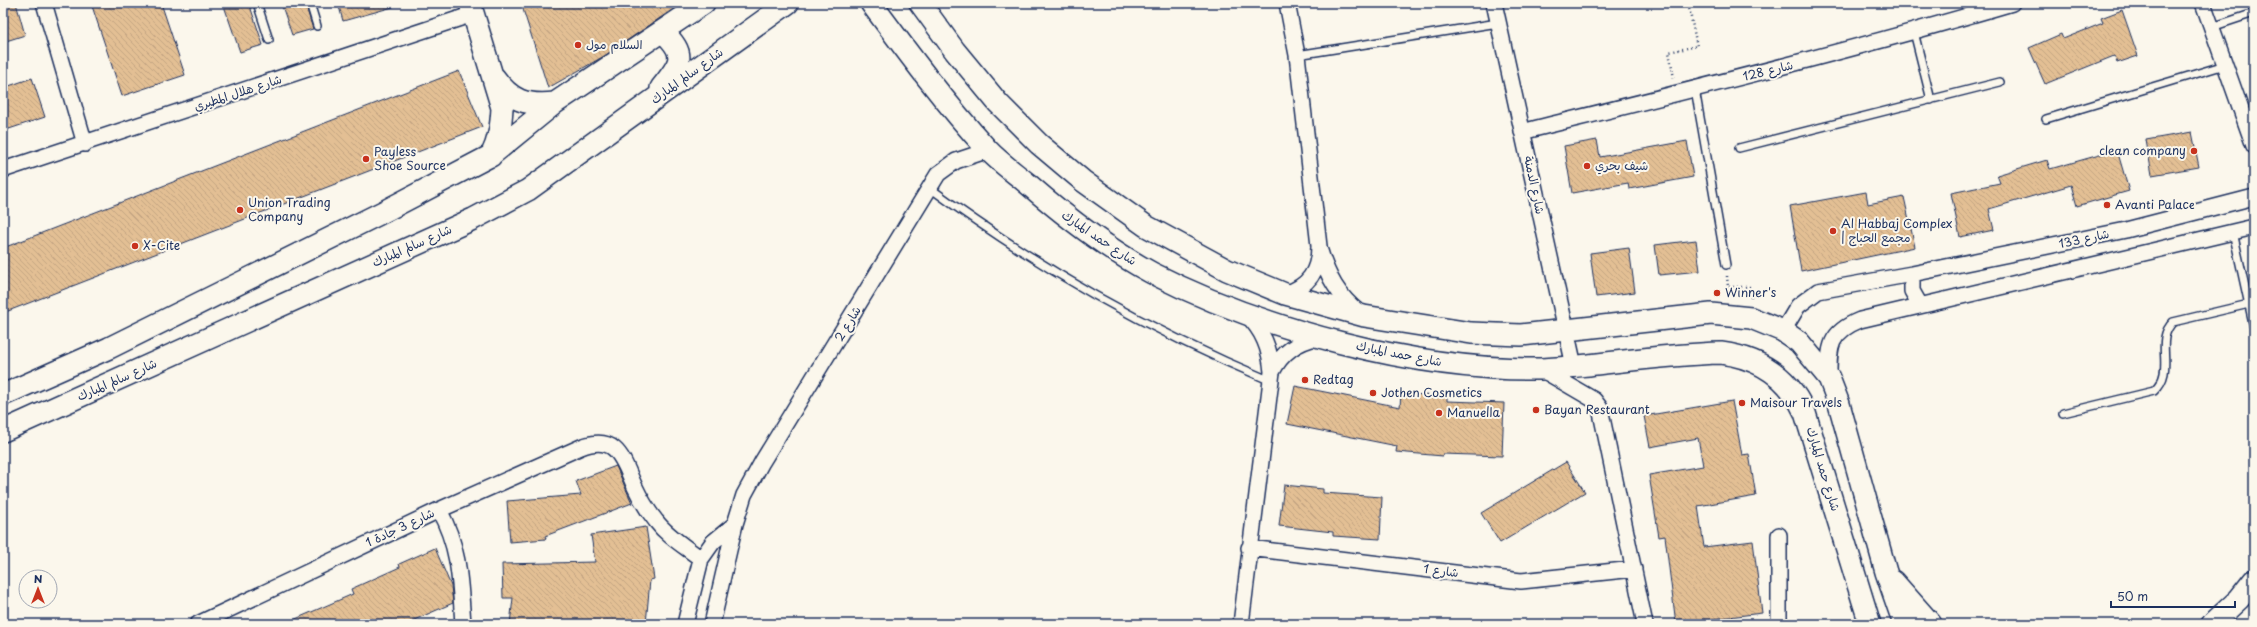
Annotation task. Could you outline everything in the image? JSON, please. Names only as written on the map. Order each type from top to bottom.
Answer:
[{"type":"main road","points":[[3,395],[116,344],[383,212],[490,156],[555,103],[704,3]]},
{"type":"main road","name":"شارع سالم المبارك","points":[[3,431],[473,219],[528,190],[788,3]]},
{"type":"main road","name":"شارع حمد المبارك","points":[[871,3],[915,63],[989,150],[1059,211],[1105,244],[1151,273],[1246,313],[1319,338],[1392,354],[1453,364],[1542,369],[1722,353],[1738,355],[1756,361],[1778,376],[1799,399],[1810,426],[1870,624]]},
{"type":"main road","points":[[920,3],[955,51],[998,103],[1040,144],[1083,181],[1146,226],[1227,270],[1285,294],[1364,316],[1471,333],[1521,335],[1711,314],[1751,318],[1783,331],[1799,342],[1829,378],[1839,404],[1886,572],[1904,624]]},
{"type":"main road","points":[[471,8],[493,74],[502,108],[498,141],[490,156]]},
{"type":"main road","points":[[649,104],[674,72],[680,60],[677,47],[662,31]]},
{"type":"main road","points":[[493,74],[504,90],[519,100],[536,104],[555,103]]},
{"type":"main road","points":[[1886,572],[1931,624]]},
{"type":"main road","points":[[2212,624],[2239,599],[2254,580]]},
{"type":"main road","points":[[2204,624],[2239,599]]},
{"type":"street","points":[[44,3],[85,144]]},
{"type":"street","points":[[1285,294],[1297,290],[1308,282],[1317,266],[1319,246],[1297,55],[1287,3]]},
{"type":"street","name":"شارع الدمنة","points":[[1494,3],[1574,366]]},
{"type":"street","name":"شارع 128","points":[[1522,132],[1678,94],[1914,32],[2012,3]]},
{"type":"street","points":[[2203,3],[2254,146]]},
{"type":"street","name":"شارع هلال المطيري","points":[[3,170],[85,144],[471,8]]},
{"type":"street","name":"شارع 2","points":[[712,624],[735,524],[744,495],[762,462],[938,174],[956,161],[989,150]]},
{"type":"street","name":"شارع 133","points":[[1783,331],[1798,306],[1818,291],[1912,274],[2126,230],[2254,197]]},
{"type":"street","points":[[1829,378],[1829,348],[1836,336],[1846,326],[1870,317],[2254,227]]},
{"type":"street","points":[[1319,246],[1334,287],[1347,303],[1364,316]]},
{"type":"street","points":[[1912,274],[1912,291],[1920,305]]},
{"type":"street","points":[[1241,624],[1271,376],[1271,359],[1265,340],[1255,323],[1246,313]]},
{"type":"street","points":[[1271,376],[1281,357],[1294,346],[1319,338]]},
{"type":"street","points":[[1542,369],[1594,400],[1600,408],[1645,624]]},
{"type":"street","name":"شارع 3 جادة 1","points":[[198,624],[439,510],[587,445],[607,444],[622,456],[642,500],[658,523],[667,533],[701,559]]},
{"type":"street","points":[[439,510],[447,524],[457,554],[463,624]]},
{"type":"street","points":[[685,624],[701,559],[713,542],[735,524]]},
{"type":"street","points":[[1779,535],[1779,624]]},
{"type":"street","name":"شارع 1","points":[[1249,548],[1521,581],[1634,569]]},
{"type":"lane","points":[[257,3],[269,40]]},
{"type":"lane","points":[[310,3],[318,26]]},
{"type":"lane","points":[[2212,27],[2254,13]]},
{"type":"lane","points":[[1297,55],[1498,23]]},
{"type":"lane","points":[[1914,32],[1931,100]]},
{"type":"lane","points":[[2046,119],[2225,65]]},
{"type":"lane","points":[[1739,148],[2000,82]]},
{"type":"lane","points":[[1695,89],[1726,265]]},
{"type":"lane","points":[[930,188],[1006,242],[1086,292],[1177,340],[1271,376]]},
{"type":"lane","points":[[2233,232],[2254,328]]},
{"type":"lane","points":[[2063,413],[2154,391],[2161,385],[2165,376],[2166,330],[2173,322],[2248,304]]},
{"type":"path","points":[[1678,94],[1669,52],[1697,46],[1688,3]]},
{"type":"path","points":[[1726,265],[1728,287],[1751,287],[1751,318]]},
{"type":"building","points":[[3,3],[16,3],[25,35],[3,42]]},
{"type":"building","points":[[91,3],[161,3],[185,75],[122,96]]},
{"type":"building","points":[[223,3],[249,3],[263,45],[240,52]]},
{"type":"building","points":[[281,3],[305,3],[313,29],[292,35]]},
{"type":"building","points":[[338,3],[393,3],[393,7],[343,21]]},
{"type":"building","name":"السلام مول","points":[[521,3],[682,3],[606,55],[548,88]]},
{"type":"building","points":[[2122,10],[2138,56],[2117,63],[2114,56],[2045,84],[2029,48],[2061,34],[2063,39],[2103,23],[2101,18]]},
{"type":"building","points":[[459,71],[482,127],[3,313],[3,248]]},
{"type":"building","points":[[32,78],[45,117],[3,131],[3,88]]},
{"type":"building","points":[[2192,132],[2199,167],[2152,175],[2146,140]]},
{"type":"building","points":[[1597,140],[1600,157],[1687,141],[1693,177],[1629,189],[1628,183],[1572,193],[1564,146]]},
{"type":"building","points":[[2117,150],[2129,191],[2077,206],[2071,185],[1989,209],[1994,230],[1960,237],[1951,193],[2000,183],[1997,175],[2047,160],[2050,169]]},
{"type":"building","name":"Al Habbaj Complex | مجمع الحباج","points":[[1866,192],[1868,204],[1904,197],[1915,247],[1801,271],[1790,206]]},
{"type":"building","points":[[1696,240],[1700,271],[1659,275],[1655,245]]},
{"type":"building","points":[[1629,248],[1635,292],[1596,297],[1590,253]]},
{"type":"building","points":[[1295,386],[1400,407],[1401,393],[1447,397],[1447,401],[1504,403],[1502,456],[1443,454],[1443,456],[1396,452],[1397,446],[1287,424]]},
{"type":"building","points":[[1732,401],[1742,455],[1749,454],[1756,496],[1698,506],[1704,547],[1753,541],[1762,613],[1712,619],[1713,624],[1676,624],[1665,536],[1659,537],[1649,475],[1703,466],[1698,438],[1650,447],[1644,416]]},
{"type":"building","points":[[1566,462],[1585,492],[1500,543],[1481,513]]},
{"type":"building","points":[[616,466],[632,503],[545,536],[546,539],[510,542],[507,501],[581,495],[576,481]]},
{"type":"building","points":[[1284,485],[1323,489],[1323,493],[1382,497],[1380,539],[1333,536],[1333,532],[1279,526]]},
{"type":"building","points":[[646,527],[654,579],[650,580],[646,624],[510,624],[513,598],[503,598],[502,564],[595,562],[591,535]]},
{"type":"building","points":[[435,548],[451,586],[453,603],[405,624],[284,624],[353,594],[351,589],[400,567],[399,564]]},
{"type":"place","name":"السلام مول","points":[[578,45]]},
{"type":"place","name":"clean company","points":[[2194,151]]},
{"type":"place","name":"Payless Shoe Source","points":[[366,159]]},
{"type":"place","name":"شيف بحري","points":[[1587,166]]},
{"type":"place","name":"Avanti Palace","points":[[2107,205]]},
{"type":"place","name":"Union Trading Company","points":[[240,210]]},
{"type":"place","name":"Al Habbaj Complex | مجمع الحباج","points":[[1833,231]]},
{"type":"place","name":"X-Cite","points":[[135,246]]},
{"type":"place","name":"Winner's","points":[[1717,293]]},
{"type":"place","name":"Redtag","points":[[1305,380]]},
{"type":"place","name":"Jothen Cosmetics","points":[[1373,393]]},
{"type":"place","name":"Maisour Travels","points":[[1742,403]]},
{"type":"place","name":"Bayan Restaurant","points":[[1536,410]]},
{"type":"place","name":"Manuella","points":[[1439,413]]}]
